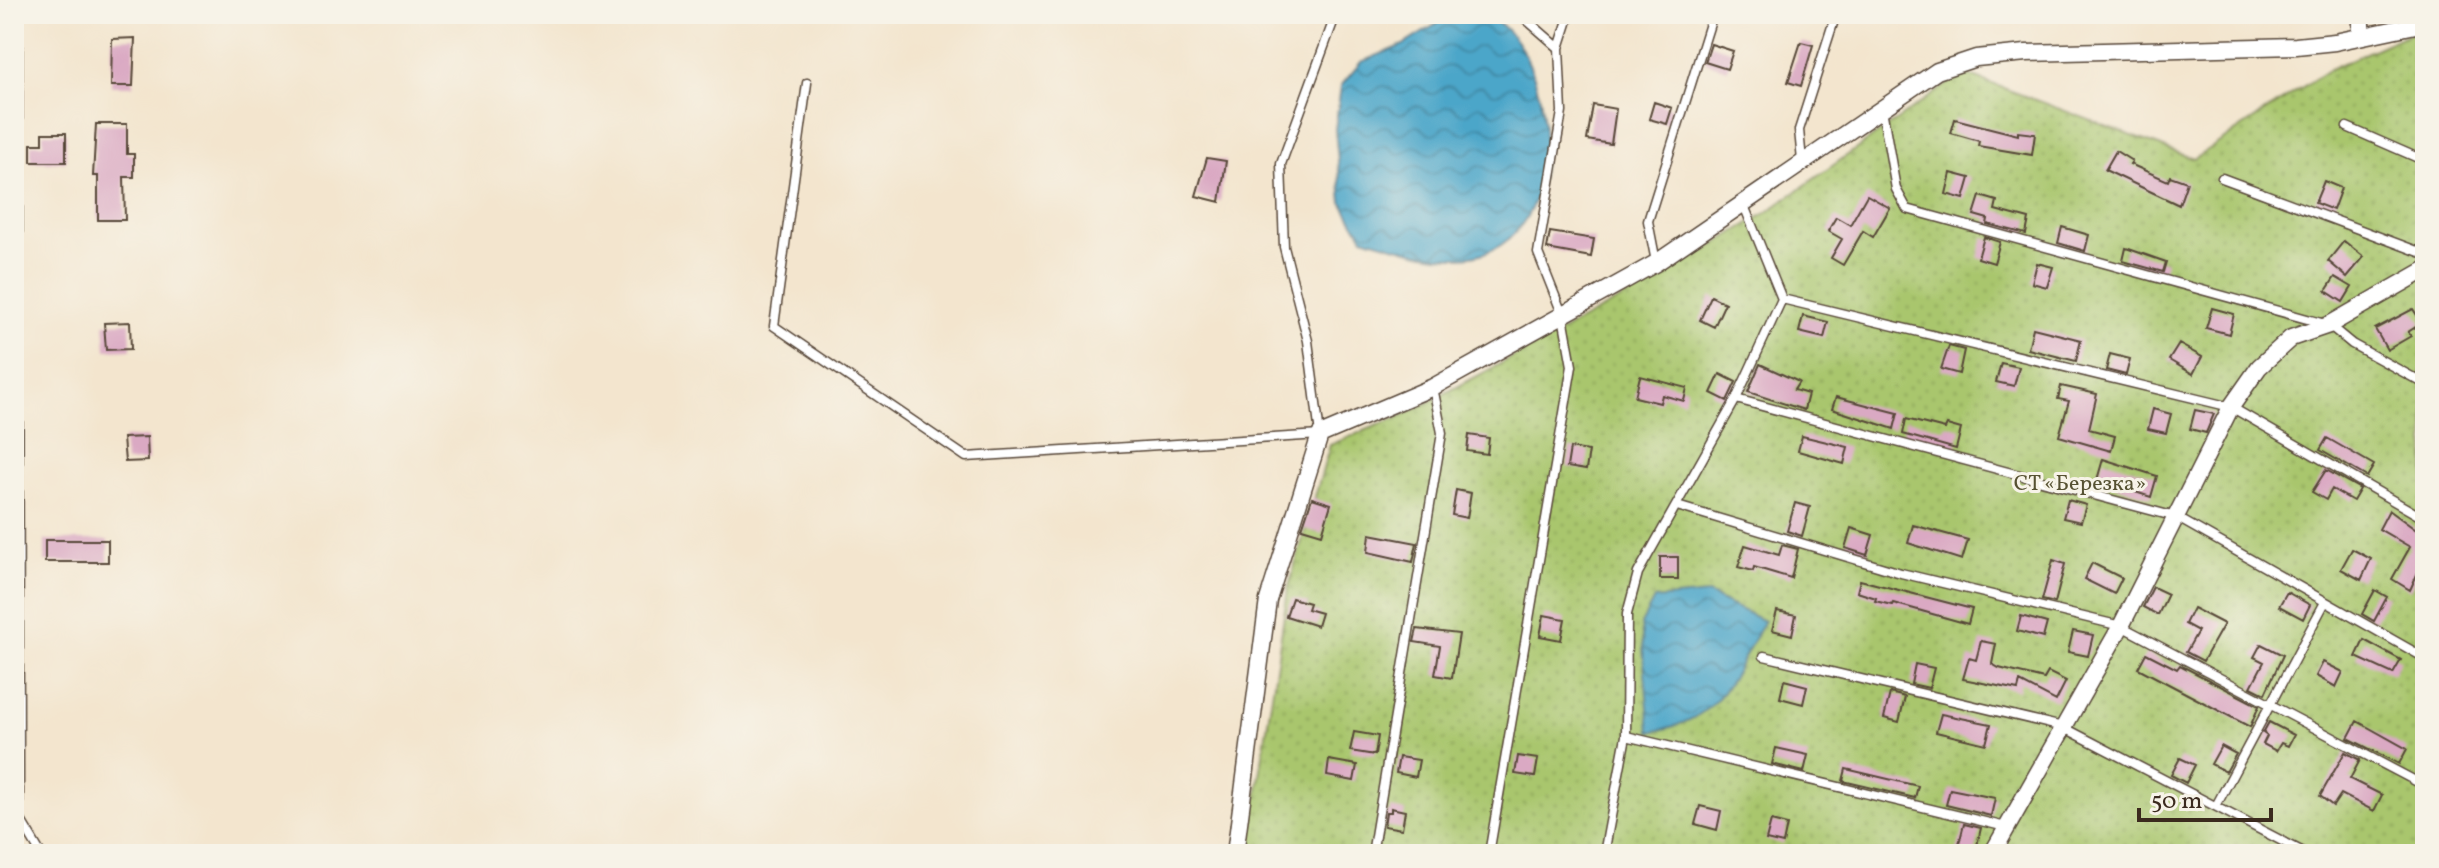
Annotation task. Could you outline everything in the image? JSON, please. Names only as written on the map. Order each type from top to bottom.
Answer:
[{"type":"street","points":[[2361,14],[2361,35]]},
{"type":"street","points":[[1235,854],[1268,600],[1320,435],[1433,387],[1656,263],[1742,201],[1937,71],[1976,58],[2026,53],[2296,46],[2335,42],[2425,23]]},
{"type":"street","points":[[1992,854],[2121,626],[2231,407],[2259,367],[2291,338],[2329,325],[2425,270]]},
{"type":"lane","points":[[18,14],[16,813],[41,854]]},
{"type":"lane","points":[[807,83],[774,326],[966,457],[1320,435],[1308,341],[1284,247],[1281,164],[1336,14]]},
{"type":"lane","points":[[1520,14],[1559,48]]},
{"type":"lane","points":[[1489,854],[1572,366],[1563,316],[1538,253],[1562,112],[1559,48],[1570,14]]},
{"type":"lane","points":[[1656,263],[1648,221],[1713,14]]},
{"type":"lane","points":[[1802,161],[1799,130],[1836,14]]},
{"type":"lane","points":[[1882,108],[1896,189],[1907,209],[2329,325],[2352,344],[2425,384]]},
{"type":"lane","points":[[2347,127],[2425,161]]},
{"type":"lane","points":[[2222,178],[2425,254]]},
{"type":"lane","points":[[1604,854],[1626,736],[1627,614],[1638,573],[1736,399],[1782,299],[1742,201]]},
{"type":"lane","points":[[1782,299],[2231,407],[2425,519]]},
{"type":"lane","points":[[1372,854],[1442,433],[1433,387]]},
{"type":"lane","points":[[1736,399],[2176,517],[2324,604],[2425,658]]},
{"type":"lane","points":[[1677,506],[1901,573],[2121,626],[2425,786]]},
{"type":"lane","points":[[2216,806],[2324,604]]},
{"type":"lane","points":[[1764,656],[2063,727],[2307,854]]},
{"type":"lane","points":[[1626,736],[2007,827]]},
{"type":"green space","name":"СТ «Березка»","points":[[2417,30],[2425,31],[2425,854],[1248,854],[1288,589],[1330,445],[1410,412],[1659,279],[1766,213],[1963,73],[2194,159],[2330,69]]},
{"type":"water","points":[[1475,14],[1503,26],[1522,50],[1536,82],[1543,118],[1544,155],[1538,191],[1524,221],[1502,244],[1471,256],[1430,255],[1363,237],[1342,202],[1335,129],[1341,86],[1361,62],[1403,45],[1451,15]]},
{"type":"water","points":[[1708,594],[1764,621],[1722,694],[1709,707],[1694,718],[1650,732],[1641,624],[1654,599]]},
{"type":"building","points":[[135,38],[133,86],[111,86],[112,39]]},
{"type":"building","points":[[1801,42],[1813,45],[1801,86],[1788,82]]},
{"type":"building","points":[[1711,44],[1733,51],[1727,69],[1705,62]]},
{"type":"building","points":[[1654,102],[1672,108],[1667,124],[1649,119]]},
{"type":"building","points":[[1593,105],[1616,109],[1611,144],[1587,140]]},
{"type":"building","points":[[1955,119],[2018,135],[2018,132],[2035,134],[2032,155],[1978,146],[1979,141],[1951,133]]},
{"type":"building","points":[[96,124],[127,124],[127,154],[134,154],[134,177],[124,177],[125,220],[98,220],[98,176],[93,176]]},
{"type":"building","points":[[43,133],[66,133],[66,162],[31,162],[31,144],[43,144]]},
{"type":"building","points":[[2116,151],[2132,161],[2130,164],[2168,181],[2170,176],[2187,182],[2179,205],[2105,170]]},
{"type":"building","points":[[1207,158],[1226,161],[1220,202],[1196,196]]},
{"type":"building","points":[[1951,173],[1970,178],[1964,199],[1946,194]]},
{"type":"building","points":[[2324,181],[2341,188],[2333,210],[2315,203]]},
{"type":"building","points":[[1867,195],[1890,208],[1873,237],[1863,231],[1843,265],[1831,258],[1842,239],[1828,231],[1836,217],[1850,225]]},
{"type":"building","points":[[1980,196],[1997,201],[1995,210],[2029,219],[2026,234],[1987,224],[1988,219],[1974,215]]},
{"type":"building","points":[[2062,227],[2089,235],[2085,251],[2058,243]]},
{"type":"building","points":[[1550,232],[1594,239],[1591,257],[1547,249]]},
{"type":"building","points":[[1984,237],[2000,242],[1994,263],[1978,258]]},
{"type":"building","points":[[2344,241],[2364,257],[2347,277],[2328,261]]},
{"type":"building","points":[[2126,248],[2166,262],[2163,272],[2123,261]]},
{"type":"building","points":[[2037,263],[2053,267],[2047,287],[2032,283]]},
{"type":"building","points":[[2335,277],[2352,287],[2343,302],[2326,291]]},
{"type":"building","points":[[1711,296],[1725,303],[1714,327],[1700,320]]},
{"type":"building","points":[[2212,308],[2234,314],[2229,334],[2206,328]]},
{"type":"building","points":[[2413,309],[2422,323],[2408,332],[2411,336],[2387,350],[2375,329]]},
{"type":"building","points":[[1803,316],[1828,322],[1824,338],[1799,332]]},
{"type":"building","points":[[130,322],[131,349],[106,350],[104,323]]},
{"type":"building","points":[[2033,328],[2081,340],[2076,361],[2028,349]]},
{"type":"building","points":[[2179,344],[2202,357],[2193,374],[2169,360]]},
{"type":"building","points":[[1949,346],[1964,350],[1959,374],[1941,369]]},
{"type":"building","points":[[2110,354],[2130,359],[2126,375],[2106,370]]},
{"type":"building","points":[[2001,363],[2019,367],[2014,386],[1996,382]]},
{"type":"building","points":[[1760,364],[1799,382],[1794,390],[1808,394],[1804,410],[1748,392]]},
{"type":"building","points":[[1720,374],[1736,382],[1727,401],[1711,393]]},
{"type":"building","points":[[1640,376],[1687,388],[1684,401],[1662,395],[1660,403],[1635,397]]},
{"type":"building","points":[[2061,386],[2097,394],[2089,429],[2115,436],[2111,451],[2059,436],[2069,401],[2058,399]]},
{"type":"building","points":[[1836,397],[1898,413],[1894,429],[1832,409]]},
{"type":"building","points":[[2153,409],[2171,414],[2166,433],[2148,429]]},
{"type":"building","points":[[2195,410],[2214,414],[2206,433],[2190,429]]},
{"type":"building","points":[[1906,419],[1945,429],[1947,425],[1961,429],[1956,449],[1903,434]]},
{"type":"building","points":[[1469,435],[1489,438],[1487,454],[1467,451]]},
{"type":"building","points":[[1802,436],[1848,447],[1844,464],[1798,451]]},
{"type":"building","points":[[147,437],[148,461],[125,462],[123,438]]},
{"type":"building","points":[[2327,438],[2374,465],[2367,477],[2320,450]]},
{"type":"building","points":[[1570,448],[1589,451],[1586,470],[1567,467]]},
{"type":"building","points":[[2103,459],[2157,476],[2151,497],[2097,480]]},
{"type":"building","points":[[2326,470],[2360,489],[2353,501],[2332,489],[2326,500],[2312,492]]},
{"type":"building","points":[[1456,490],[1471,493],[1467,518],[1452,515]]},
{"type":"building","points":[[1312,498],[1331,504],[1322,534],[1302,528]]},
{"type":"building","points":[[2068,500],[2086,505],[2081,522],[2063,518]]},
{"type":"building","points":[[1795,503],[1810,507],[1802,536],[1787,531]]},
{"type":"building","points":[[2389,510],[2419,532],[2425,526],[2425,557],[2410,590],[2392,579],[2410,547],[2379,529]]},
{"type":"building","points":[[1913,525],[1968,540],[1962,560],[1908,543]]},
{"type":"building","points":[[1851,528],[1873,535],[1867,555],[1845,548]]},
{"type":"building","points":[[1370,534],[1417,543],[1413,562],[1368,552]]},
{"type":"building","points":[[45,540],[108,540],[108,562],[45,562]]},
{"type":"building","points":[[1745,545],[1779,555],[1782,545],[1798,549],[1791,578],[1754,567],[1753,571],[1738,567]]},
{"type":"building","points":[[2352,549],[2371,559],[2361,580],[2341,569]]},
{"type":"building","points":[[1660,557],[1678,557],[1678,579],[1660,579]]},
{"type":"building","points":[[2053,560],[2065,564],[2055,603],[2042,600]]},
{"type":"building","points":[[2092,563],[2122,578],[2114,594],[2084,579]]},
{"type":"building","points":[[1860,580],[1972,609],[1968,624],[1875,601],[1876,598],[1857,592]]},
{"type":"building","points":[[2153,587],[2168,594],[2158,615],[2143,607]]},
{"type":"building","points":[[2375,590],[2387,597],[2374,621],[2362,614]]},
{"type":"building","points":[[2287,592],[2310,605],[2303,619],[2279,606]]},
{"type":"building","points":[[1292,598],[1309,603],[1307,609],[1321,613],[1317,626],[1286,616]]},
{"type":"building","points":[[2193,608],[2224,624],[2203,661],[2186,652],[2198,631],[2185,624]]},
{"type":"building","points":[[1777,611],[1796,615],[1792,635],[1772,630]]},
{"type":"building","points":[[1544,615],[1565,619],[1561,640],[1540,636]]},
{"type":"building","points":[[2021,616],[2047,623],[2043,638],[2017,631]]},
{"type":"building","points":[[1417,629],[1459,634],[1452,678],[1435,675],[1440,646],[1414,642]]},
{"type":"building","points":[[2073,631],[2093,635],[2088,656],[2068,652]]},
{"type":"building","points":[[2364,640],[2401,660],[2393,674],[2356,657]]},
{"type":"building","points":[[1981,641],[1996,644],[1992,664],[1999,668],[2044,679],[2048,672],[2066,681],[2056,701],[2020,682],[2018,690],[1963,679],[1969,658],[1976,660]]},
{"type":"building","points":[[2261,644],[2283,655],[2265,694],[2251,687],[2264,662],[2254,657]]},
{"type":"building","points":[[2146,653],[2177,669],[2180,665],[2259,706],[2250,727],[2138,668]]},
{"type":"building","points":[[2323,662],[2343,672],[2336,687],[2316,676]]},
{"type":"building","points":[[1915,664],[1934,668],[1929,688],[1911,684]]},
{"type":"building","points":[[1784,680],[1807,686],[1803,704],[1780,698]]},
{"type":"building","points":[[1890,693],[1905,697],[1899,722],[1884,718]]},
{"type":"building","points":[[1941,714],[1991,724],[1986,744],[1936,732]]},
{"type":"building","points":[[2357,721],[2407,749],[2399,764],[2348,738]]},
{"type":"building","points":[[2269,722],[2294,735],[2288,746],[2281,743],[2276,751],[2263,744],[2267,736],[2263,733]]},
{"type":"building","points":[[1354,732],[1378,736],[1375,755],[1350,751]]},
{"type":"building","points":[[2221,746],[2236,754],[2226,772],[2211,764]]},
{"type":"building","points":[[1776,748],[1808,755],[1804,772],[1772,764]]},
{"type":"building","points":[[2345,752],[2360,760],[2350,779],[2382,795],[2374,811],[2341,794],[2333,806],[2320,796]]},
{"type":"building","points":[[1518,756],[1538,759],[1535,777],[1515,774]]},
{"type":"building","points":[[1399,757],[1419,760],[1416,777],[1396,773]]},
{"type":"building","points":[[2180,758],[2195,765],[2186,783],[2171,775]]},
{"type":"building","points":[[1329,760],[1357,765],[1354,781],[1327,776]]},
{"type":"building","points":[[1846,769],[1918,786],[1915,798],[1843,781]]},
{"type":"building","points":[[1950,789],[1995,798],[1991,816],[1946,805]]},
{"type":"building","points":[[1700,806],[1721,811],[1717,830],[1695,824]]},
{"type":"building","points":[[1391,808],[1405,811],[1402,829],[1384,826],[1386,812],[1391,812]]},
{"type":"building","points":[[1771,821],[1787,825],[1783,844],[1766,840]]},
{"type":"building","points":[[1964,824],[1981,828],[1975,854],[1957,852]]}]
